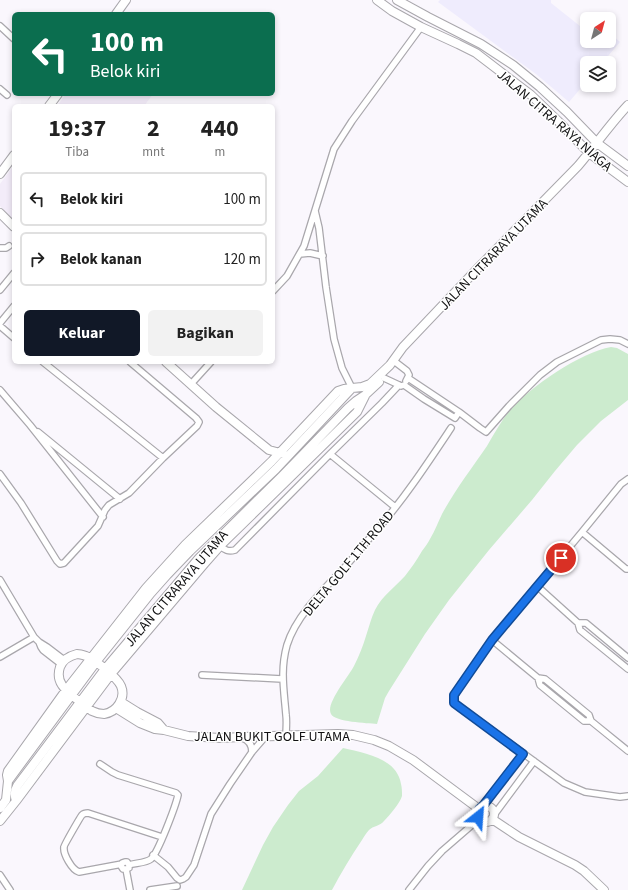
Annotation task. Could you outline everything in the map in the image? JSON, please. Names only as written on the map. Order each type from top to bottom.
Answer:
[{"type":"street","points":[[117,12],[126,0]]},
{"type":"street","name":"JALAN CITRA RAYA NIAGA","points":[[377,0],[392,11],[421,27],[476,54],[531,95],[589,153],[628,182]]},
{"type":"street","name":"JALAN CITRA RAYA NIAGA","points":[[396,0],[482,44],[513,65],[567,112],[597,143],[628,166]]},
{"type":"street","points":[[275,289],[287,276],[304,246],[334,149],[352,121],[428,17]]},
{"type":"street","points":[[0,26],[12,37]]},
{"type":"street","points":[[0,89],[7,95]]},
{"type":"street","name":"JALAN CITRARAYA UTAMA","points":[[0,808],[6,800],[8,781],[69,692],[93,660],[151,594],[185,556],[284,454],[352,388],[370,384],[392,363],[414,336],[589,153],[628,105]]},
{"type":"street","points":[[0,174],[12,158]]},
{"type":"street","points":[[315,211],[319,228],[334,339],[342,368],[352,388]]},
{"type":"street","points":[[0,213],[12,226]]},
{"type":"street","points":[[0,248],[6,248],[9,246]]},
{"type":"street","points":[[300,254],[310,253],[322,256]]},
{"type":"street","points":[[0,290],[12,275]]},
{"type":"street","points":[[0,323],[12,308]]},
{"type":"street","points":[[0,326],[12,336]]},
{"type":"street","points":[[408,378],[486,432],[540,375],[557,362],[601,340],[620,340],[628,344]]},
{"type":"street","points":[[220,546],[226,551],[231,552],[235,550],[330,454],[402,385],[409,375],[407,371],[392,363]]},
{"type":"street","name":"JALAN CITRARAYA UTAMA","points":[[108,672],[220,546],[298,465],[348,408],[384,378],[392,363]]},
{"type":"street","points":[[46,364],[163,458]]},
{"type":"street","points":[[0,474],[21,503],[57,561],[60,564],[64,563],[98,526],[109,505],[129,493],[197,426],[199,422],[132,364]]},
{"type":"street","points":[[168,364],[216,407],[269,450],[284,454],[298,465]]},
{"type":"street","points":[[191,384],[209,364]]},
{"type":"street","points":[[384,378],[402,385],[455,418],[459,412]]},
{"type":"street","points":[[0,390],[30,425],[103,517]]},
{"type":"street","points":[[30,425],[120,499]]},
{"type":"street","name":"DELTA GOLF 1TH ROAD","points":[[286,736],[286,716],[282,679],[284,659],[291,634],[299,620],[326,585],[344,568],[395,507],[421,473],[451,428]]},
{"type":"street","points":[[269,450],[274,465],[285,478]]},
{"type":"street","points":[[330,454],[395,507]]},
{"type":"street","name":"JALAN CITRARAYA UTAMA","points":[[0,822],[16,801],[14,795],[17,786],[58,738],[108,672],[199,558],[285,478]]},
{"type":"street","points":[[628,479],[621,484],[492,640],[454,695],[454,703],[564,783],[585,792],[620,797],[628,796]]},
{"type":"street","points":[[582,532],[627,570]]},
{"type":"street","points":[[0,580],[43,650],[62,662]]},
{"type":"street","points":[[537,586],[578,623],[580,630],[628,669]]},
{"type":"street","points":[[578,623],[586,623],[628,658]]},
{"type":"street","points":[[0,657],[34,637]]},
{"type":"street","points":[[492,640],[538,678],[545,679],[589,715],[591,721],[628,751]]},
{"type":"street","points":[[77,654],[84,655],[93,660],[117,679],[121,686],[122,707],[104,714],[92,711],[61,684],[59,671],[62,662],[70,656],[77,654]]},
{"type":"street","points":[[202,675],[282,679]]},
{"type":"street","name":"JALAN BUKIT GOLF UTAMA","points":[[122,707],[158,723],[164,730],[188,736],[242,738],[338,734],[353,735],[374,740],[389,746],[413,760],[481,808]]},
{"type":"street","points":[[153,855],[165,864],[177,878],[180,880],[186,878],[194,865],[211,814],[226,789],[265,736]]},
{"type":"street","points":[[242,738],[250,743],[252,752]]},
{"type":"street","points":[[523,754],[478,813],[479,819],[483,822],[486,823],[490,821],[534,761]]},
{"type":"street","points":[[100,764],[118,775],[176,793],[178,795],[162,837],[153,855],[148,860],[128,867]]},
{"type":"street","points":[[481,808],[488,806],[491,808],[493,810],[493,817]]},
{"type":"street","points":[[130,890],[128,867],[126,862],[79,872],[75,871],[64,850],[65,842],[84,813],[162,837]]},
{"type":"street","points":[[493,817],[519,837],[570,862],[584,871],[604,890]]},
{"type":"street","points":[[408,890],[442,851],[479,819]]},
{"type":"street","points":[[0,875],[10,890]]},
{"type":"street","points":[[150,890],[177,886]]},
{"type":"shaded area","points":[[440,0],[551,0],[551,3],[580,26],[580,48],[615,48],[608,56],[580,56],[580,89],[569,102],[536,74],[438,2]]},
{"type":"shaded area","points":[[616,38],[620,42],[616,47]]},
{"type":"shaded area","points":[[64,96],[152,96],[146,104],[58,104]]},
{"type":"shaded area","points":[[12,168],[12,218],[0,206],[0,184]]},
{"type":"green space","points":[[611,347],[617,348],[628,354],[628,400],[601,421],[577,445],[449,600],[425,634],[389,691],[385,698],[377,724],[352,722],[334,717],[331,714],[331,704],[356,662],[375,610],[381,600],[405,576],[416,561],[432,536],[452,496],[487,446],[507,414],[519,401],[543,381],[585,356]]},
{"type":"green space","points":[[343,748],[378,758],[393,768],[398,775],[402,788],[402,796],[397,806],[382,823],[367,832],[332,890],[242,890],[263,845],[288,805],[299,791],[318,776]]},
{"type":"route","points":[[478,817],[479,809],[523,754],[454,703],[454,695],[492,640],[561,558]]}]
